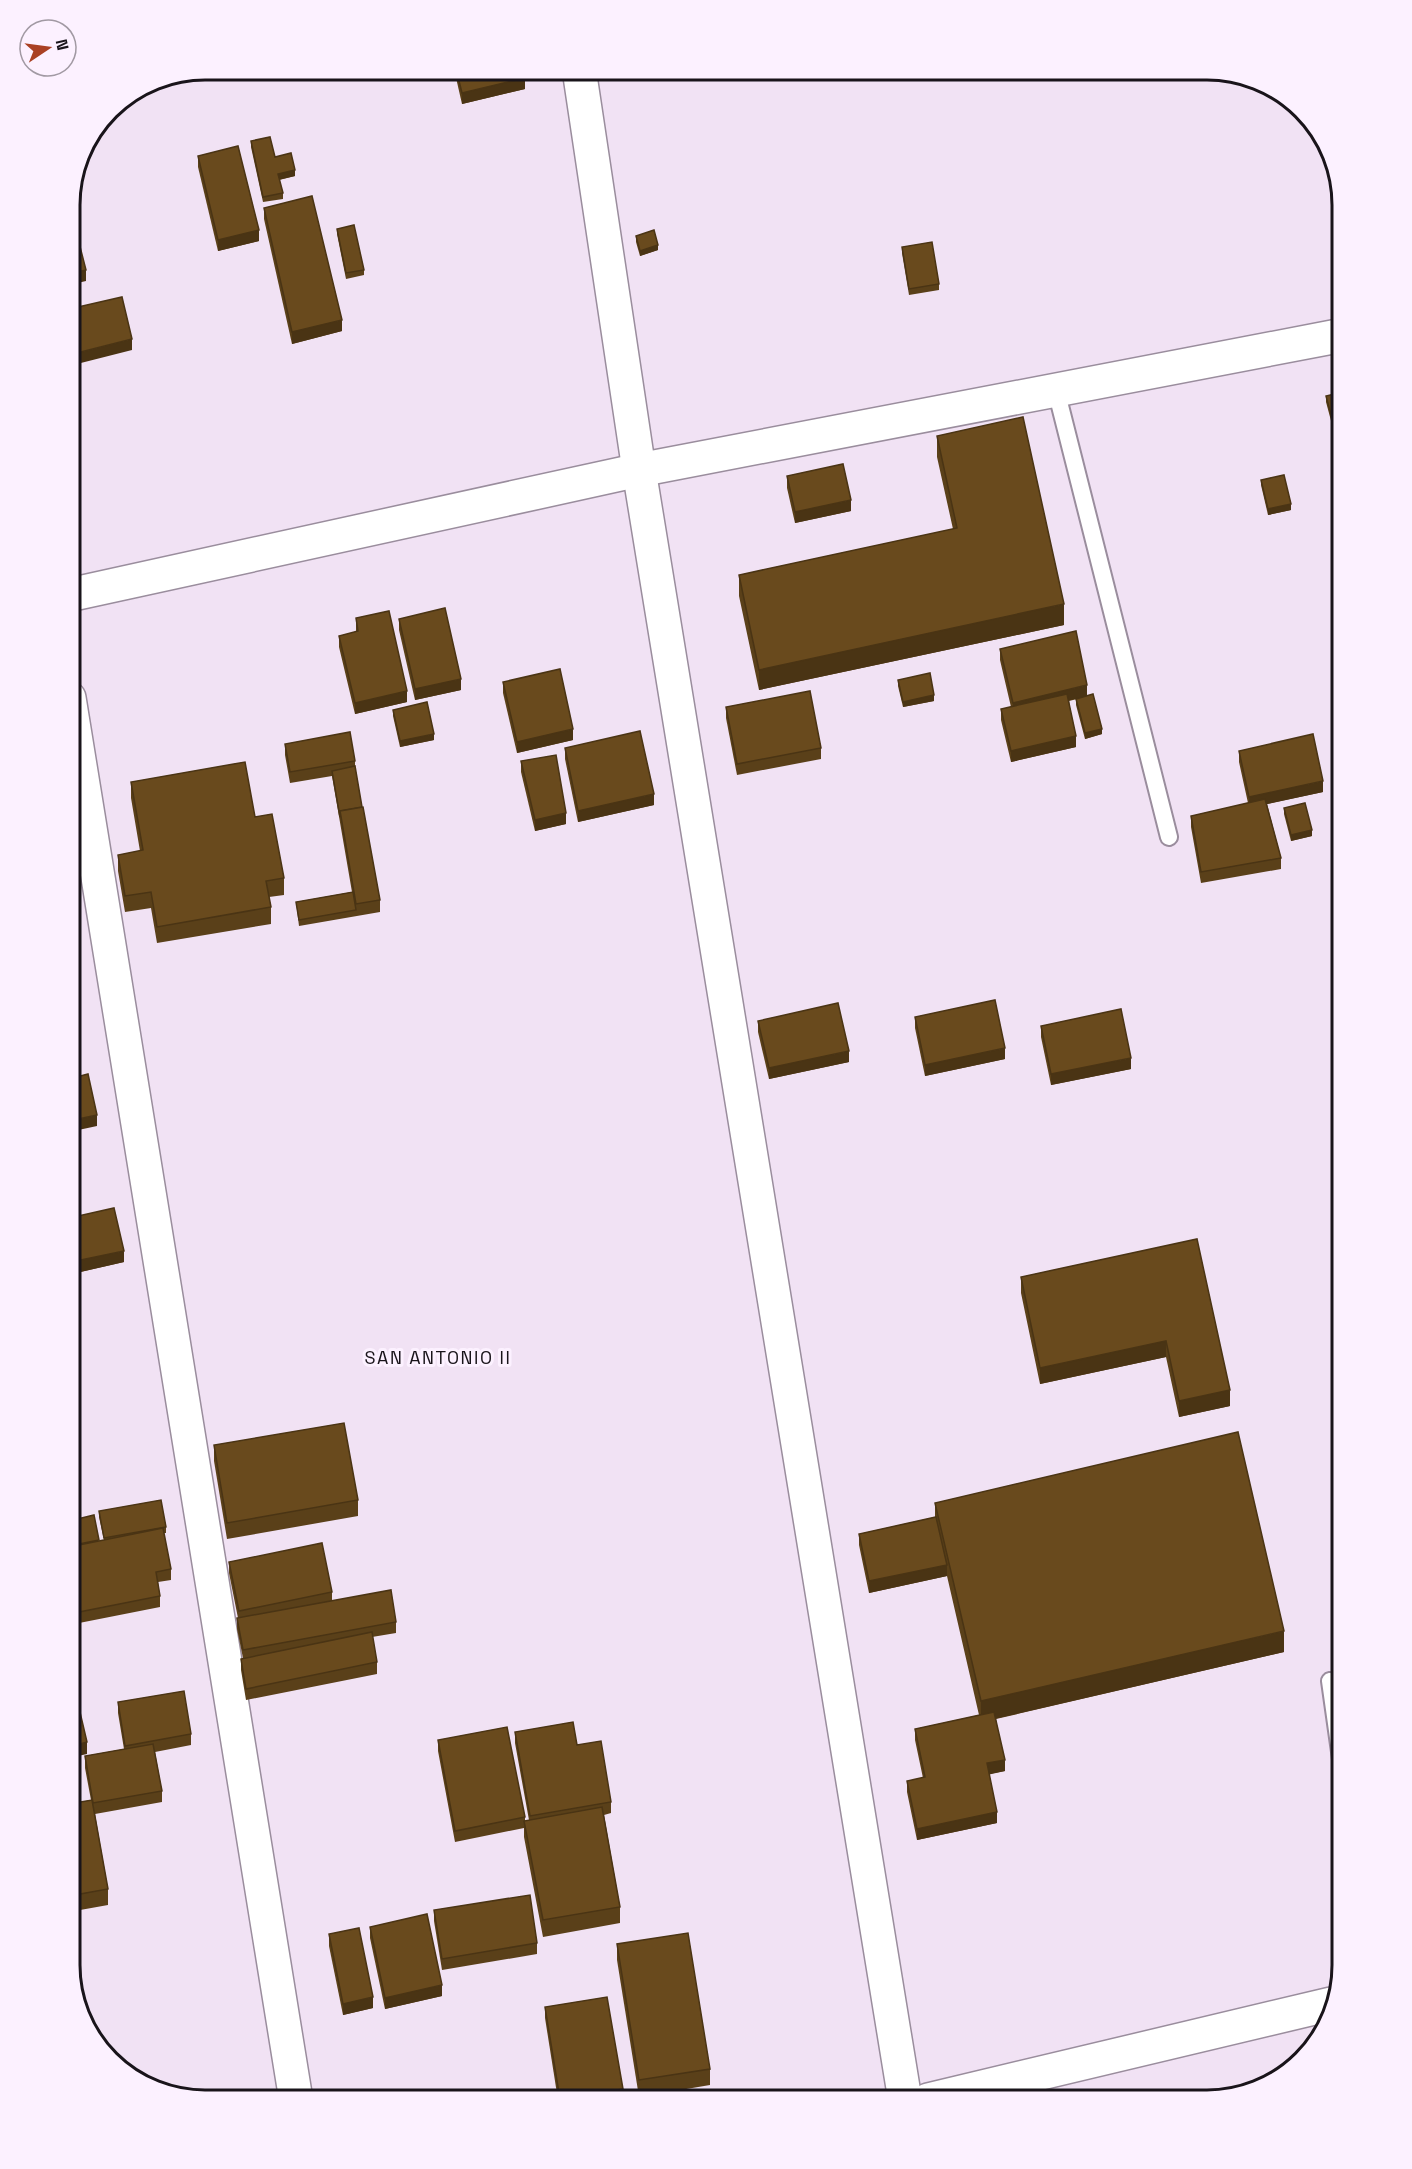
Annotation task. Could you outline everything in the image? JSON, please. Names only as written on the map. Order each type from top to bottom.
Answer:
[{"type":"street","points":[[581,80],[639,470],[903,2090]]},
{"type":"street","points":[[80,593],[639,470],[1332,337]]},
{"type":"street","points":[[80,766],[294,2089]]},
{"type":"street","points":[[971,2090],[1325,2005]]},
{"type":"lane","points":[[1056,390],[1169,837]]},
{"type":"lane","points":[[1330,1681],[1332,1695]]},
{"type":"building","points":[[459,80],[517,80],[462,93]]},
{"type":"building","points":[[270,137],[275,157],[291,153],[295,170],[278,174],[283,193],[263,197],[251,141]]},
{"type":"building","points":[[238,146],[259,230],[218,240],[198,156]]},
{"type":"building","points":[[312,196],[342,320],[292,332],[264,208]]},
{"type":"building","points":[[354,225],[364,270],[346,273],[337,229]]},
{"type":"building","points":[[654,230],[658,245],[640,251],[636,236]]},
{"type":"building","points":[[932,242],[939,284],[909,289],[902,247]]},
{"type":"building","points":[[80,247],[86,270],[80,271]]},
{"type":"building","points":[[122,297],[132,339],[80,352],[80,307]]},
{"type":"building","points":[[1332,395],[1332,418],[1326,396]]},
{"type":"building","points":[[1023,417],[1064,604],[759,670],[739,575],[957,528],[937,436]]},
{"type":"building","points":[[843,464],[851,500],[795,512],[787,476]]},
{"type":"building","points":[[1284,475],[1291,504],[1268,509],[1261,480]]},
{"type":"building","points":[[445,608],[461,679],[415,689],[399,619]]},
{"type":"building","points":[[389,611],[407,691],[355,703],[339,636],[358,631],[356,618]]},
{"type":"building","points":[[1076,631],[1087,685],[1013,703],[1000,649]]},
{"type":"building","points":[[560,669],[573,729],[517,742],[503,682]]},
{"type":"building","points":[[930,673],[934,695],[903,702],[898,680]]},
{"type":"building","points":[[810,691],[821,748],[737,764],[726,707]]},
{"type":"building","points":[[1067,694],[1076,736],[1011,751],[1001,709]]},
{"type":"building","points":[[1093,694],[1102,729],[1085,733],[1076,699]]},
{"type":"building","points":[[427,702],[434,734],[400,741],[393,710]]},
{"type":"building","points":[[640,731],[654,794],[578,811],[565,748]]},
{"type":"building","points":[[350,732],[355,761],[290,772],[285,744]]},
{"type":"building","points":[[1313,734],[1323,781],[1249,797],[1239,751]]},
{"type":"building","points":[[556,755],[566,813],[535,820],[521,761]]},
{"type":"building","points":[[245,762],[255,817],[272,814],[284,878],[266,881],[271,907],[157,927],[151,892],[125,896],[118,855],[143,850],[131,782]]},
{"type":"building","points":[[355,766],[362,807],[340,811],[340,817],[332,771]]},
{"type":"building","points":[[1265,799],[1281,858],[1201,872],[1191,816]]},
{"type":"building","points":[[1305,803],[1312,830],[1291,835],[1284,808]]},
{"type":"building","points":[[363,807],[380,900],[356,904],[340,811]]},
{"type":"building","points":[[353,892],[356,910],[299,920],[296,902]]},
{"type":"building","points":[[995,1000],[1005,1048],[925,1065],[915,1017]]},
{"type":"building","points":[[838,1003],[849,1051],[769,1068],[758,1021]]},
{"type":"building","points":[[1121,1009],[1131,1058],[1051,1074],[1041,1026]]},
{"type":"building","points":[[88,1074],[97,1115],[80,1119],[80,1076]]},
{"type":"building","points":[[114,1208],[124,1251],[80,1260],[80,1216]]},
{"type":"building","points":[[1197,1239],[1230,1390],[1179,1401],[1166,1341],[1040,1368],[1021,1277]]},
{"type":"building","points":[[344,1423],[358,1500],[227,1523],[214,1445]]},
{"type":"building","points":[[1238,1432],[1284,1631],[981,1701],[935,1503]]},
{"type":"building","points":[[161,1500],[166,1527],[104,1538],[99,1511]]},
{"type":"building","points":[[94,1515],[99,1540],[80,1544],[80,1518]]},
{"type":"building","points":[[936,1517],[947,1565],[869,1581],[859,1534]]},
{"type":"building","points":[[163,1528],[171,1569],[156,1572],[160,1596],[80,1612],[80,1545]]},
{"type":"building","points":[[322,1543],[332,1592],[239,1611],[229,1562]]},
{"type":"building","points":[[391,1590],[396,1622],[243,1650],[237,1618]]},
{"type":"building","points":[[372,1632],[377,1662],[246,1689],[241,1659]]},
{"type":"building","points":[[184,1691],[191,1734],[125,1746],[118,1702]]},
{"type":"building","points":[[80,1712],[87,1742],[80,1744]]},
{"type":"building","points":[[994,1712],[1005,1760],[987,1763],[997,1812],[917,1829],[907,1781],[925,1777],[915,1729]]},
{"type":"building","points":[[573,1722],[577,1745],[601,1741],[611,1802],[530,1816],[515,1732]]},
{"type":"building","points":[[507,1727],[525,1817],[455,1831],[438,1740]]},
{"type":"building","points":[[153,1744],[162,1791],[93,1803],[85,1756]]},
{"type":"building","points":[[92,1800],[108,1889],[80,1894],[80,1802]]},
{"type":"building","points":[[602,1807],[620,1907],[543,1920],[524,1821]]},
{"type":"building","points":[[530,1895],[537,1943],[442,1959],[434,1910]]},
{"type":"building","points":[[427,1914],[442,1985],[385,1998],[370,1927]]},
{"type":"building","points":[[359,1928],[373,1997],[343,2004],[329,1934]]},
{"type":"building","points":[[688,1933],[710,2069],[639,2080],[617,1944]]},
{"type":"building","points":[[607,1997],[623,2089],[558,2089],[545,2007]]},
{"type":"district","name":"SAN ANTONIO II","points":[[438,1357]]}]
